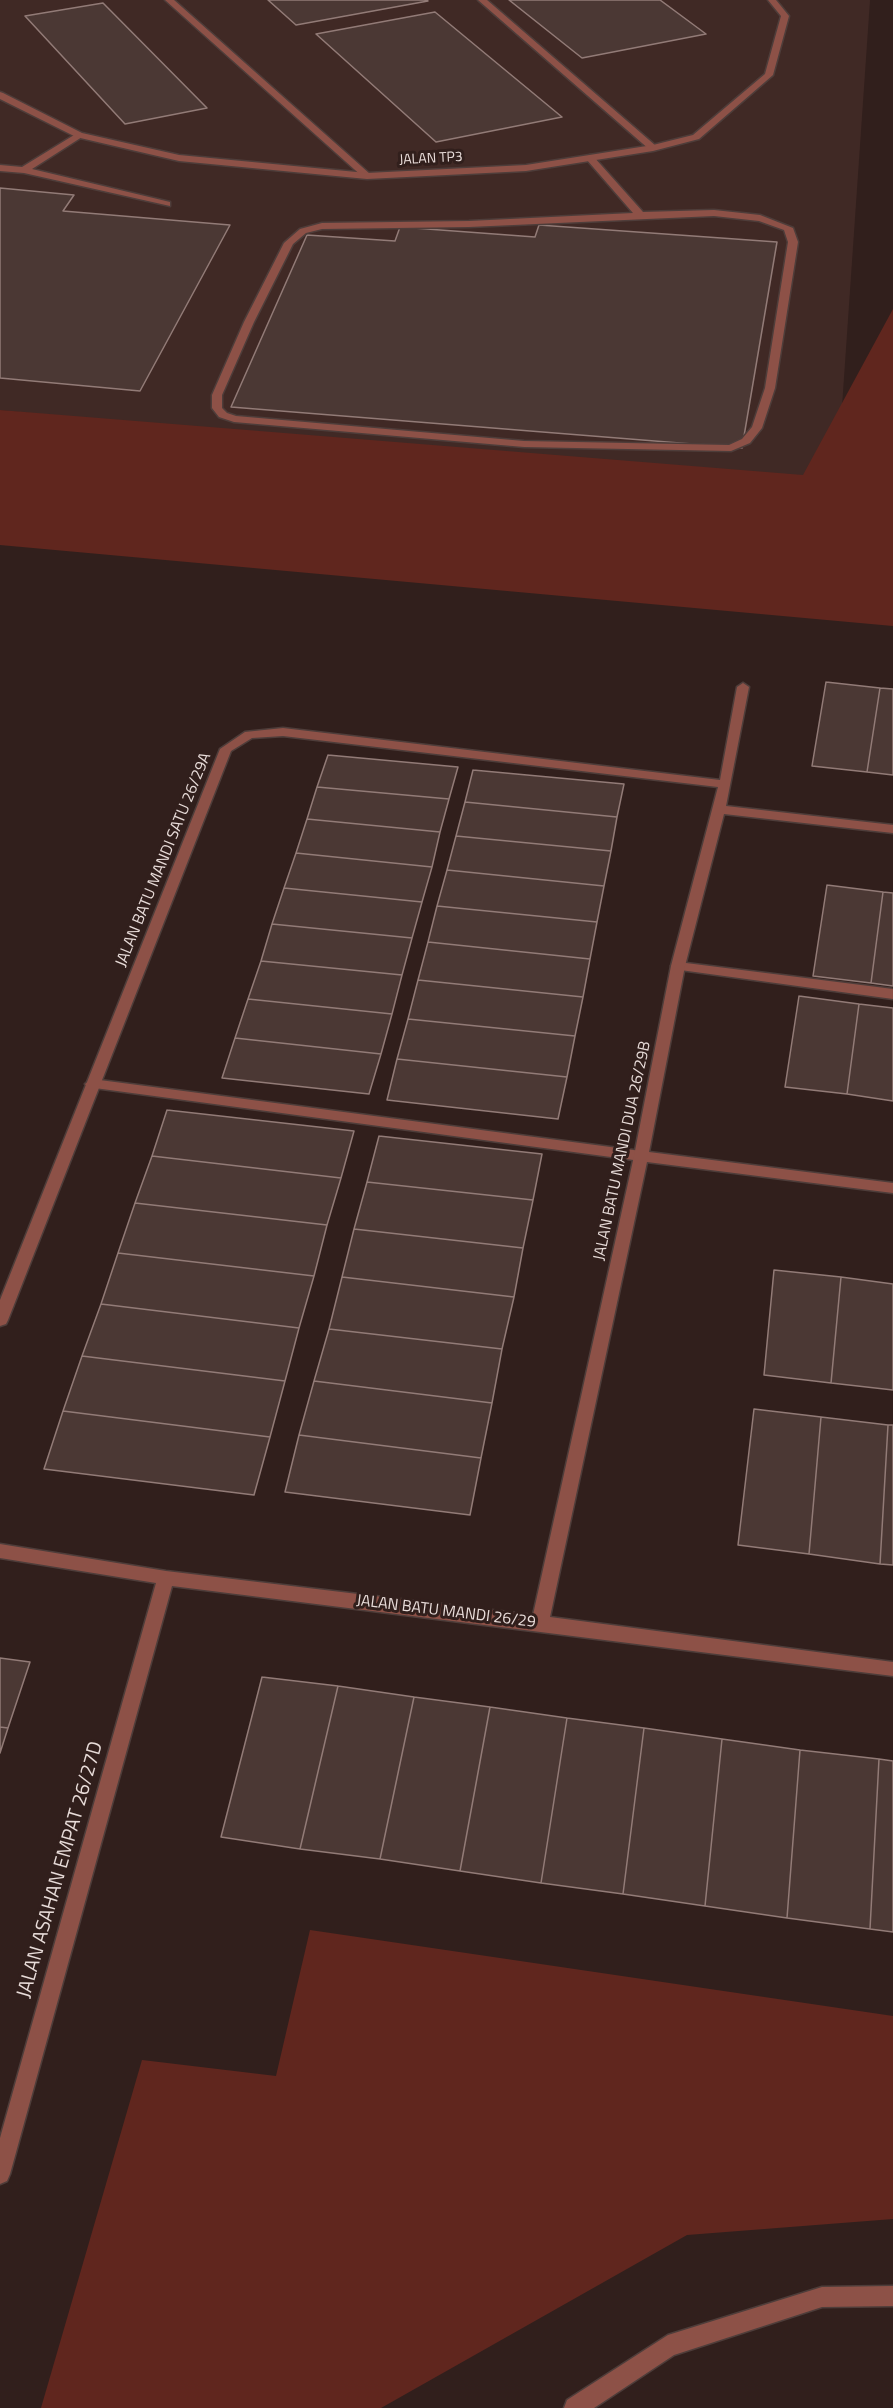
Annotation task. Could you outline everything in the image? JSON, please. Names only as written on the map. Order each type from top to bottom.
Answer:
[{"type":"street","points":[[169,0],[367,176]]},
{"type":"street","points":[[482,0],[653,148]]},
{"type":"street","name":"JALAN TP3","points":[[0,94],[42,118],[79,135],[179,158],[367,176],[526,168],[653,148],[696,137],[769,75],[785,16],[772,0]]},
{"type":"street","points":[[24,170],[79,135]]},
{"type":"street","points":[[591,158],[640,216]]},
{"type":"street","points":[[0,168],[24,170],[167,204]]},
{"type":"street","points":[[714,213],[760,218],[789,228],[793,242],[770,388],[757,428],[746,441],[731,448],[524,444],[234,419],[223,415],[217,408],[217,395],[249,322],[289,243],[303,231],[322,226],[469,224],[640,216],[714,213]]},
{"type":"street","name":"JALAN BATU MANDI DUA 26/29B","points":[[540,1623],[641,1156],[678,966],[725,784],[743,687]]},
{"type":"street","name":"JALAN BATU MANDI SATU 26/29A","points":[[0,1320],[226,749],[249,735],[283,732],[725,784]]},
{"type":"street","points":[[718,809],[893,829]]},
{"type":"street","points":[[678,966],[893,994]]},
{"type":"street","points":[[92,1084],[893,1188]]},
{"type":"street","name":"JALAN BATU MANDI 26/29","points":[[0,1551],[166,1578],[540,1623],[893,1670]]},
{"type":"street","name":"JALAN ASAHAN EMPAT 26/27D","points":[[0,2174],[166,1578]]},
{"type":"street","points":[[574,2408],[668,2346],[822,2297],[893,2296]]},
{"type":"shaded area","points":[[0,0],[870,0],[836,493],[0,410]]},
{"type":"shaded area","points":[[893,309],[893,626],[0,545],[0,410],[803,475]]},
{"type":"shaded area","points":[[310,1930],[893,2016],[893,2219],[687,2235],[381,2408],[41,2408],[142,2060],[276,2076]]},
{"type":"building","points":[[268,0],[426,0],[428,1],[296,25]]},
{"type":"building","points":[[509,0],[660,0],[706,34],[582,58]]},
{"type":"building","points":[[103,3],[207,108],[125,124],[25,16]]},
{"type":"building","points":[[435,12],[562,117],[436,142],[316,34]]},
{"type":"building","points":[[0,188],[74,195],[63,211],[230,225],[140,391],[0,378]]},
{"type":"building","points":[[539,225],[777,242],[742,448],[231,407],[307,235],[395,241],[400,227],[535,237]]},
{"type":"building","points":[[826,682],[880,688],[867,772],[812,766]]},
{"type":"building","points":[[880,688],[893,689],[893,775],[867,772]]},
{"type":"building","points":[[328,755],[458,767],[449,799],[317,787]]},
{"type":"building","points":[[473,770],[624,784],[617,817],[465,802]]},
{"type":"building","points":[[317,787],[449,799],[440,832],[307,819]]},
{"type":"building","points":[[465,802],[617,817],[611,851],[456,836]]},
{"type":"building","points":[[307,819],[440,832],[432,867],[296,853]]},
{"type":"building","points":[[456,836],[611,851],[604,886],[447,870]]},
{"type":"building","points":[[296,853],[432,867],[422,902],[284,888]]},
{"type":"building","points":[[447,870],[604,886],[597,922],[437,906]]},
{"type":"building","points":[[827,885],[883,892],[871,983],[813,976]]},
{"type":"building","points":[[284,888],[422,902],[412,938],[272,924]]},
{"type":"building","points":[[883,892],[893,893],[893,986],[871,983]]},
{"type":"building","points":[[437,906],[597,922],[590,959],[428,942]]},
{"type":"building","points":[[272,924],[412,938],[402,975],[261,961]]},
{"type":"building","points":[[428,942],[590,959],[583,997],[418,980]]},
{"type":"building","points":[[261,961],[402,975],[392,1014],[248,999]]},
{"type":"building","points":[[418,980],[583,997],[575,1036],[408,1019]]},
{"type":"building","points":[[799,996],[859,1004],[847,1094],[785,1087]]},
{"type":"building","points":[[248,999],[392,1014],[381,1054],[235,1038]]},
{"type":"building","points":[[859,1004],[893,1008],[893,1101],[847,1094]]},
{"type":"building","points":[[408,1019],[575,1036],[567,1077],[397,1059]]},
{"type":"building","points":[[235,1038],[381,1054],[369,1094],[222,1078]]},
{"type":"building","points":[[397,1059],[567,1077],[558,1119],[387,1100]]},
{"type":"building","points":[[167,1110],[354,1131],[341,1178],[152,1156]]},
{"type":"building","points":[[379,1136],[542,1154],[533,1200],[367,1182]]},
{"type":"building","points":[[152,1156],[341,1178],[327,1225],[135,1203]]},
{"type":"building","points":[[367,1182],[533,1200],[523,1248],[354,1229]]},
{"type":"building","points":[[135,1203],[327,1225],[314,1276],[118,1253]]},
{"type":"building","points":[[354,1229],[523,1248],[514,1297],[342,1277]]},
{"type":"building","points":[[118,1253],[314,1276],[299,1328],[101,1304]]},
{"type":"building","points":[[774,1270],[841,1277],[831,1383],[764,1375]]},
{"type":"building","points":[[342,1277],[514,1297],[502,1349],[329,1329]]},
{"type":"building","points":[[841,1277],[893,1284],[893,1390],[831,1383]]},
{"type":"building","points":[[101,1304],[299,1328],[285,1381],[82,1356]]},
{"type":"building","points":[[329,1329],[502,1349],[492,1403],[314,1381]]},
{"type":"building","points":[[82,1356],[285,1381],[270,1437],[63,1411]]},
{"type":"building","points":[[314,1381],[492,1403],[481,1458],[299,1435]]},
{"type":"building","points":[[754,1409],[821,1417],[809,1554],[738,1545]]},
{"type":"building","points":[[63,1411],[270,1437],[254,1495],[44,1469]]},
{"type":"building","points":[[821,1417],[888,1425],[880,1564],[809,1554]]},
{"type":"building","points":[[888,1425],[893,1425],[893,1565],[880,1564]]},
{"type":"building","points":[[299,1435],[481,1458],[470,1515],[285,1492]]},
{"type":"building","points":[[0,1658],[30,1662],[8,1728],[0,1727]]},
{"type":"building","points":[[262,1677],[338,1686],[300,1849],[221,1837]]},
{"type":"building","points":[[338,1686],[414,1697],[380,1859],[300,1849]]},
{"type":"building","points":[[414,1697],[490,1707],[460,1871],[380,1859]]},
{"type":"building","points":[[490,1707],[567,1718],[541,1883],[460,1871]]},
{"type":"building","points":[[567,1718],[644,1728],[623,1894],[541,1883]]},
{"type":"building","points":[[0,1727],[8,1728],[0,1753]]},
{"type":"building","points":[[644,1728],[722,1739],[705,1906],[623,1894]]},
{"type":"building","points":[[722,1739],[800,1750],[787,1918],[705,1906]]},
{"type":"building","points":[[800,1750],[879,1759],[870,1929],[787,1918]]},
{"type":"building","points":[[879,1759],[893,1761],[893,1932],[870,1929]]}]
